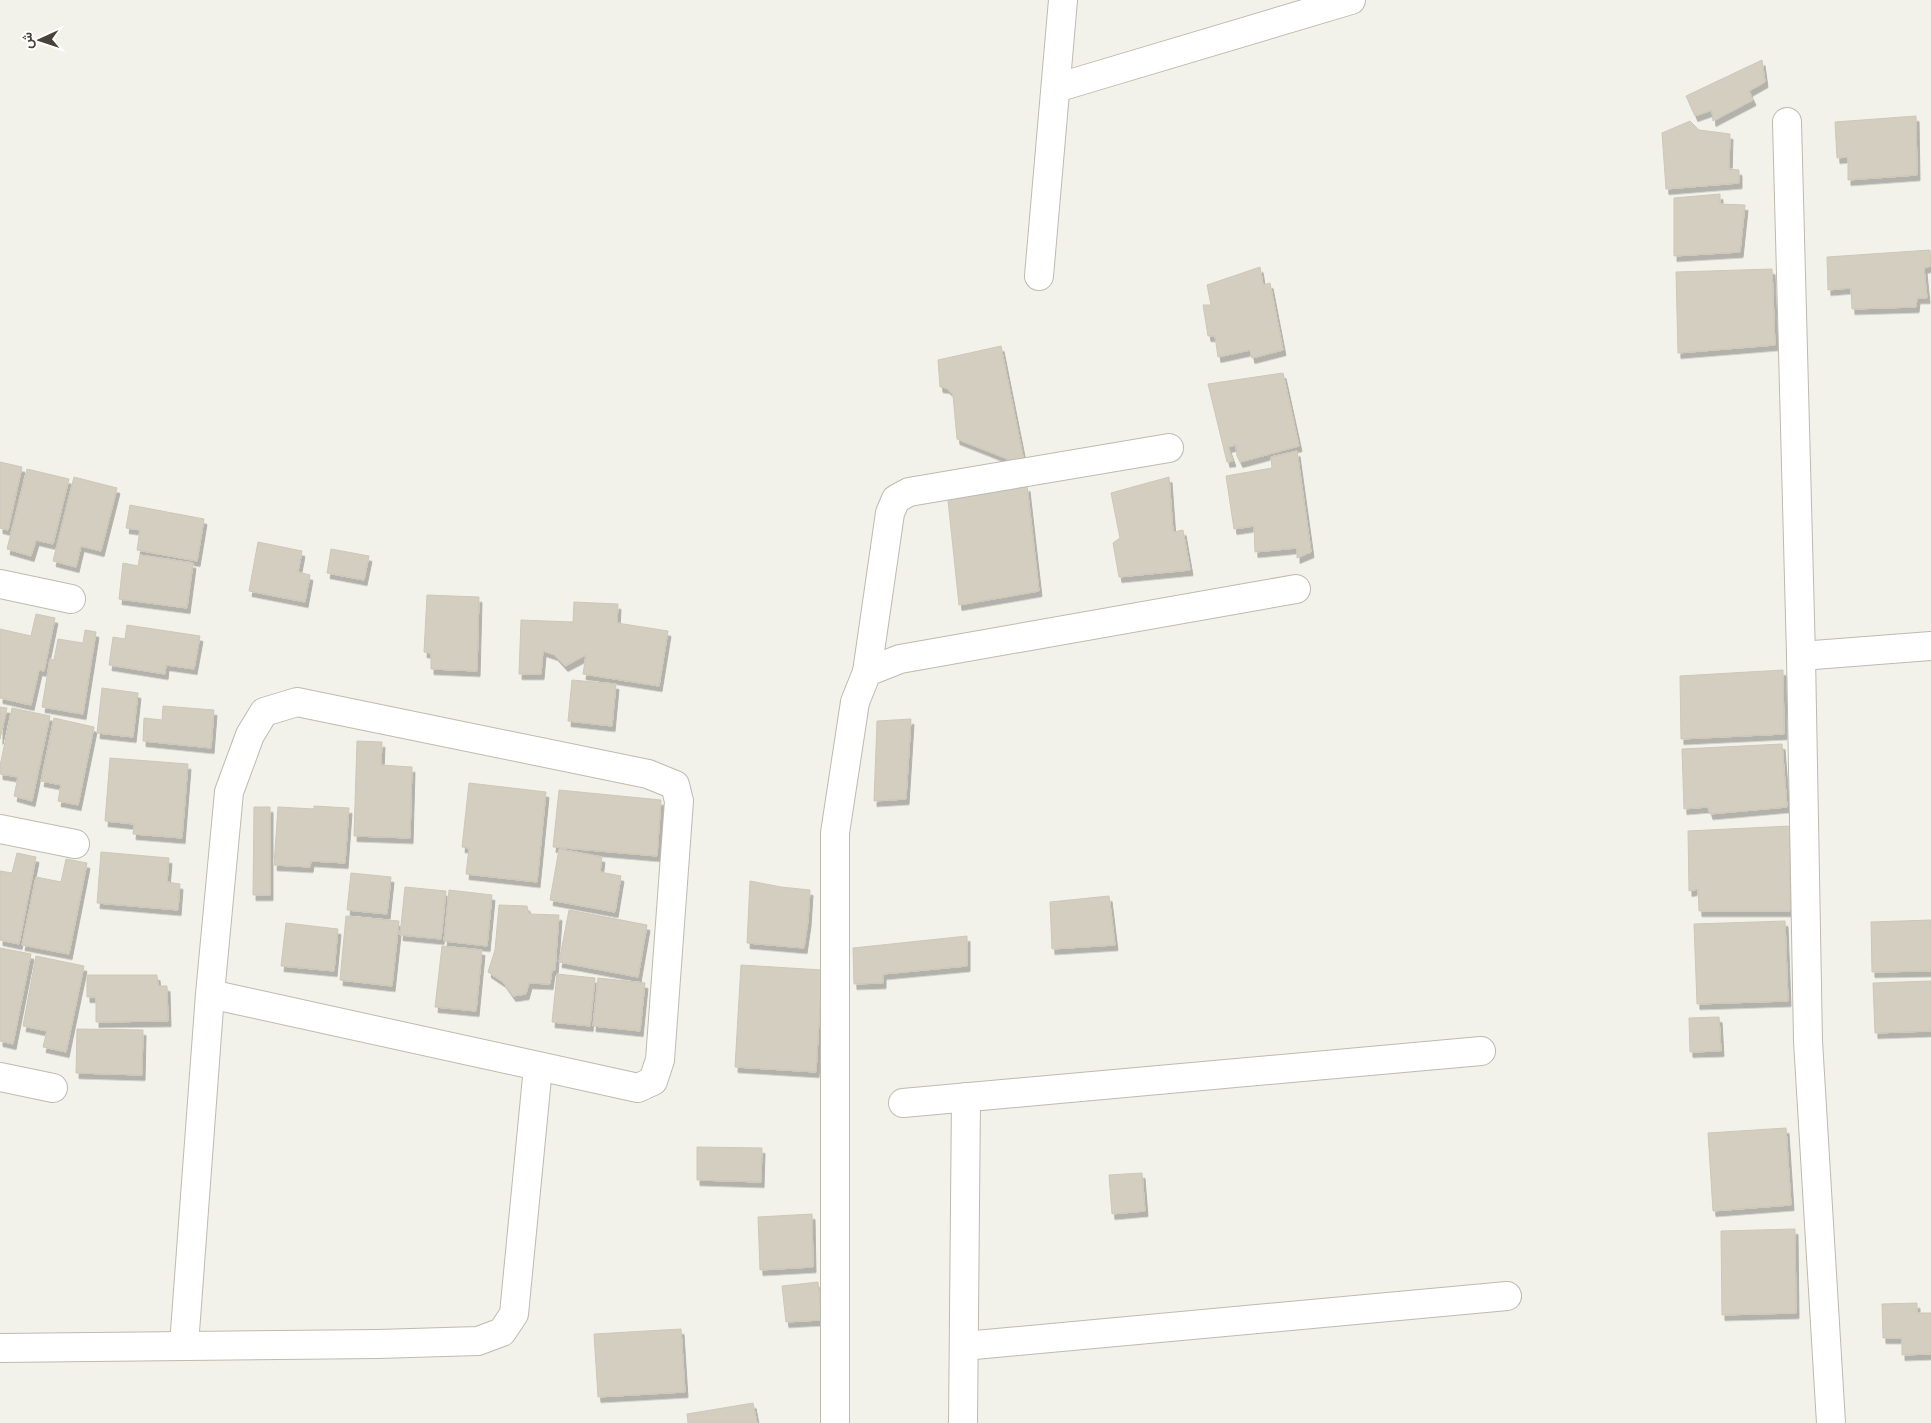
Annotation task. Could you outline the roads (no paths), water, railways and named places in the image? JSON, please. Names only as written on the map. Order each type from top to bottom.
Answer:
[{"type":"street","points":[[1039,276],[1063,0]]},
{"type":"street","points":[[1056,88],[1351,0]]},
{"type":"street","points":[[1787,122],[1801,656],[1808,1041],[1831,1423]]},
{"type":"street","points":[[835,1423],[836,833],[855,702],[867,672],[890,512],[896,499],[909,492],[1169,448]]},
{"type":"street","points":[[0,584],[71,599]]},
{"type":"street","points":[[867,672],[900,659],[1296,589]]},
{"type":"street","points":[[1801,656],[1931,646]]},
{"type":"street","points":[[184,1345],[210,994],[228,792],[250,735],[264,712],[296,702],[648,774],[675,785],[679,802],[660,1060],[653,1081],[638,1088],[210,994]]},
{"type":"street","points":[[0,829],[75,844]]},
{"type":"street","points":[[903,1103],[1480,1051]]},
{"type":"street","points":[[0,1348],[378,1344],[478,1341],[502,1332],[514,1314],[538,1067]]},
{"type":"street","points":[[0,1077],[53,1088]]},
{"type":"street","points":[[963,1423],[966,1097]]},
{"type":"street","points":[[964,1346],[1507,1296]]}]
